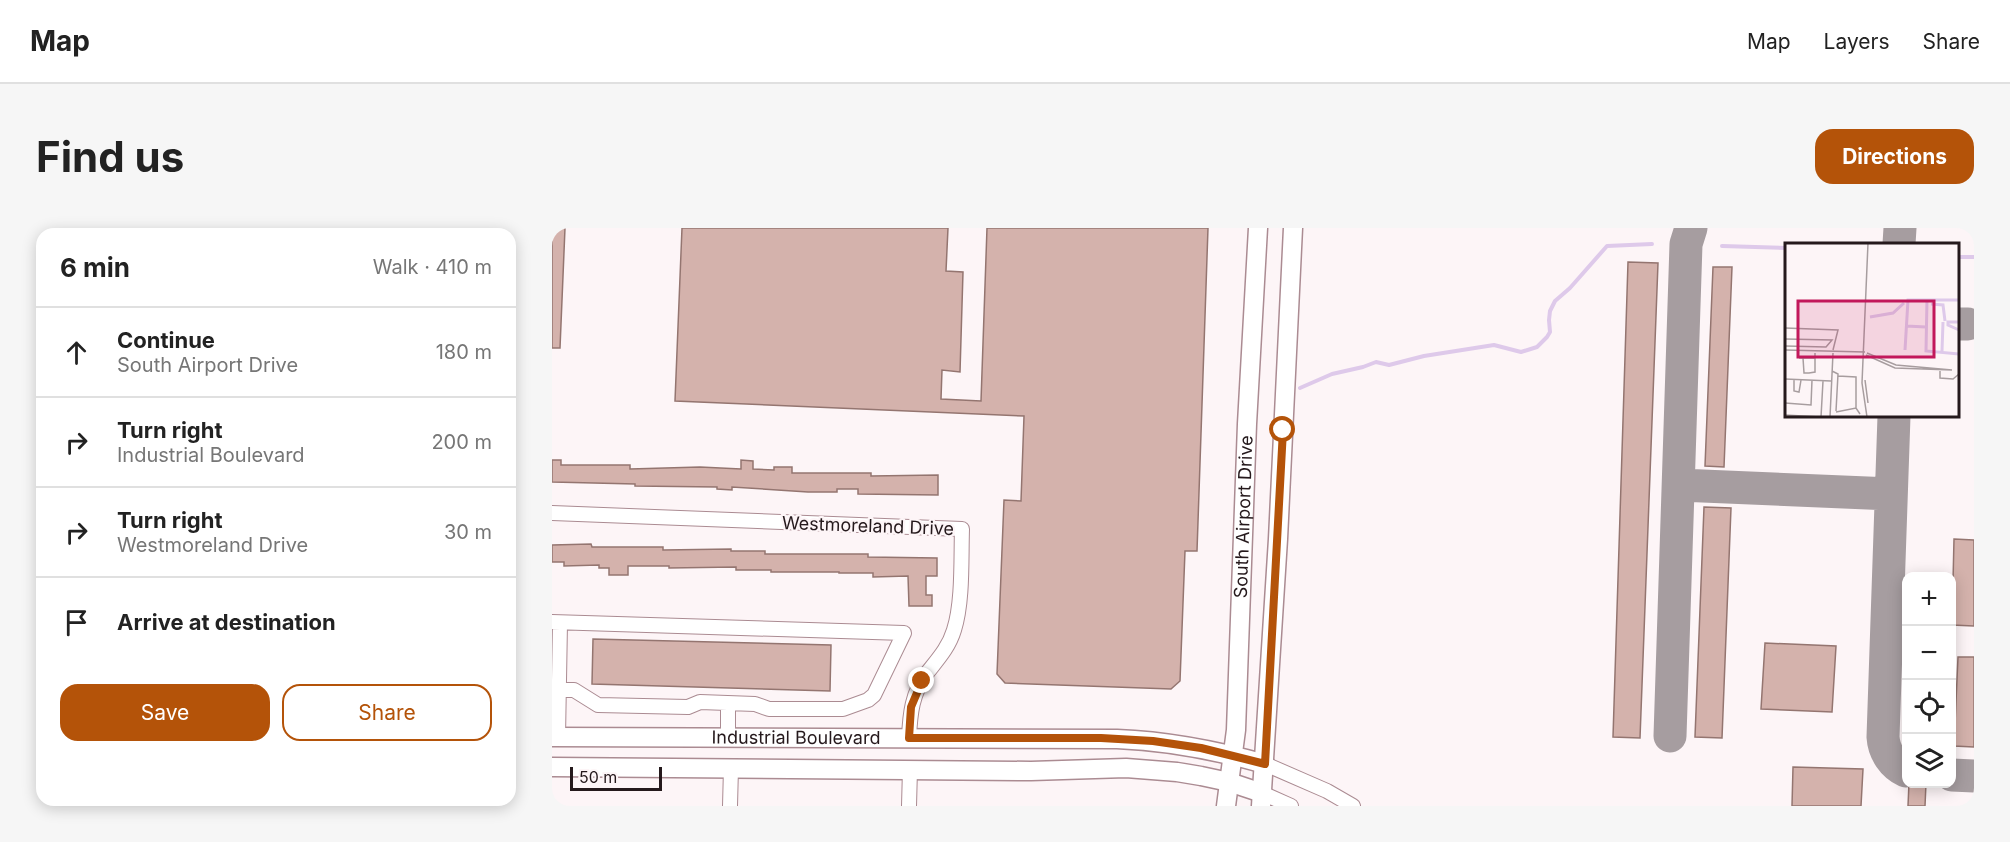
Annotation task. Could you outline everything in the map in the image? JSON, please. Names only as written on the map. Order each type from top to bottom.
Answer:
[{"type":"main road","name":"South Airport Drive","points":[[1226,806],[1236,730],[1247,424],[1258,228]]},
{"type":"main road","name":"South Airport Drive","points":[[1261,800],[1278,551],[1293,228]]},
{"type":"main road","name":"Industrial Boulevard","points":[[555,737],[1138,740],[1179,744],[1265,764]]},
{"type":"main road","points":[[555,737],[555,767]]},
{"type":"main road","points":[[909,738],[909,769]]},
{"type":"main road","name":"Industrial Boulevard","points":[[555,767],[1031,771],[1134,768],[1188,774],[1229,782],[1261,800]]},
{"type":"street","name":"Westmoreland Drive","points":[[552,513],[962,529],[958,609],[954,630],[946,649],[927,673],[914,698],[911,707],[909,738]]},
{"type":"street","points":[[555,689],[574,690],[598,705],[688,707],[700,702],[755,704],[770,709],[843,709],[874,695],[904,633],[556,622],[555,689],[555,737]]},
{"type":"street","points":[[728,704],[728,738]]},
{"type":"street","name":"Industrial Boulevard","points":[[1265,764],[1327,791],[1353,806]]},
{"type":"street","points":[[730,806],[731,768]]},
{"type":"street","points":[[909,769],[909,806]]},
{"type":"street","name":"Industrial Boulevard","points":[[1261,800],[1291,806]]},
{"type":"building","points":[[552,228],[565,228],[560,348],[552,348]]},
{"type":"building","points":[[682,228],[948,228],[946,271],[963,272],[960,372],[942,370],[941,399],[981,401],[987,228],[1208,228],[1197,551],[1185,551],[1180,681],[1171,689],[1005,683],[997,674],[1004,500],[1021,501],[1024,416],[675,401]]},
{"type":"building","points":[[1628,262],[1658,263],[1640,738],[1613,737]]},
{"type":"building","points":[[1713,267],[1732,267],[1724,467],[1705,466]]},
{"type":"building","points":[[552,460],[561,460],[561,465],[630,465],[630,469],[700,467],[741,469],[741,460],[753,461],[753,469],[774,470],[774,467],[792,467],[792,473],[871,473],[871,476],[938,475],[938,495],[858,494],[858,489],[808,492],[732,487],[732,490],[717,489],[717,487],[552,482]]},
{"type":"building","points":[[1704,507],[1731,508],[1722,738],[1695,737]]},
{"type":"building","points":[[1954,539],[1974,540],[1974,626],[1956,625],[1956,572],[1953,572]]},
{"type":"building","points":[[591,544],[592,547],[663,547],[663,550],[731,549],[731,551],[765,551],[765,554],[868,554],[868,557],[937,558],[937,576],[926,576],[926,595],[932,595],[932,606],[909,606],[908,576],[873,577],[873,573],[771,572],[771,570],[736,570],[736,567],[669,568],[669,566],[628,566],[628,575],[609,575],[609,568],[599,568],[599,565],[564,566],[564,562],[552,562],[552,545]]},
{"type":"building","points":[[593,639],[831,645],[830,691],[592,684]]},
{"type":"building","points":[[1765,643],[1836,646],[1832,712],[1761,709]]},
{"type":"building","points":[[1958,657],[1974,657],[1974,747],[1956,746]]},
{"type":"building","points":[[1793,767],[1863,769],[1861,806],[1792,806]]},
{"type":"building","points":[[1909,788],[1926,788],[1925,806],[1908,806]]},
{"type":"waterway","points":[[1300,388],[1332,374],[1376,362],[1389,365],[1424,356],[1494,345],[1521,352],[1537,347],[1550,332],[1550,311],[1555,301],[1570,288],[1607,246],[1652,244]]},
{"type":"waterway","points":[[1722,246],[1785,248]]},
{"type":"waterway","points":[[1959,257],[1974,257]]},
{"type":"taxiway","points":[[1670,736],[1686,244],[1691,228]]},
{"type":"taxiway","points":[[1899,243],[1900,228]]},
{"type":"taxiway","points":[[1959,324],[1968,324]]},
{"type":"taxiway","points":[[1894,417],[1883,737],[1890,757],[1902,768]]},
{"type":"taxiway","points":[[1679,485],[1891,494]]},
{"type":"taxiway","points":[[1956,775],[1974,776]]},
{"type":"route","points":[[922,681],[911,707],[909,738],[1101,738],[1170,742],[1265,764],[1283,430]]}]
